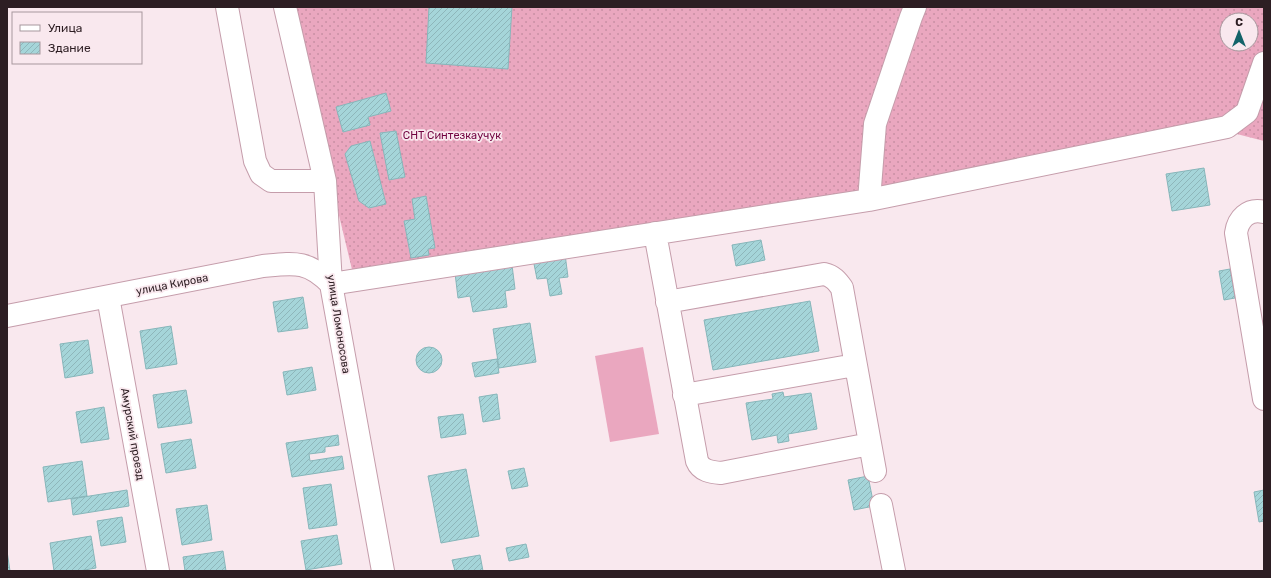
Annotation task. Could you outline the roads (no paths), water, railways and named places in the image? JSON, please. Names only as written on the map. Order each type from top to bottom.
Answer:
[{"type":"street","points":[[227,7],[255,162],[261,174],[271,181],[325,181]]},
{"type":"street","name":"улица Ломоносова","points":[[285,7],[325,181],[330,284],[383,571]]},
{"type":"street","points":[[869,200],[875,124],[915,7]]},
{"type":"street","points":[[330,284],[869,200],[1227,127],[1247,112],[1264,63]]},
{"type":"street","points":[[1264,212],[1260,211],[1250,213],[1242,217],[1237,225],[1236,233],[1264,399]]},
{"type":"street","points":[[654,233],[684,395],[699,466],[711,472],[721,473],[870,444]]},
{"type":"street","name":"улица Кирова","points":[[7,316],[263,266],[290,263],[307,266],[321,274],[330,284]]},
{"type":"street","points":[[667,302],[824,274],[835,278],[842,288],[875,471]]},
{"type":"street","name":"Амурский проезд","points":[[108,297],[158,571]]},
{"type":"street","points":[[684,395],[855,365]]},
{"type":"street","points":[[881,505],[894,571]]},
{"type":"park label","name":"СНТ Синтезкаучук","points":[[452,135]]}]
